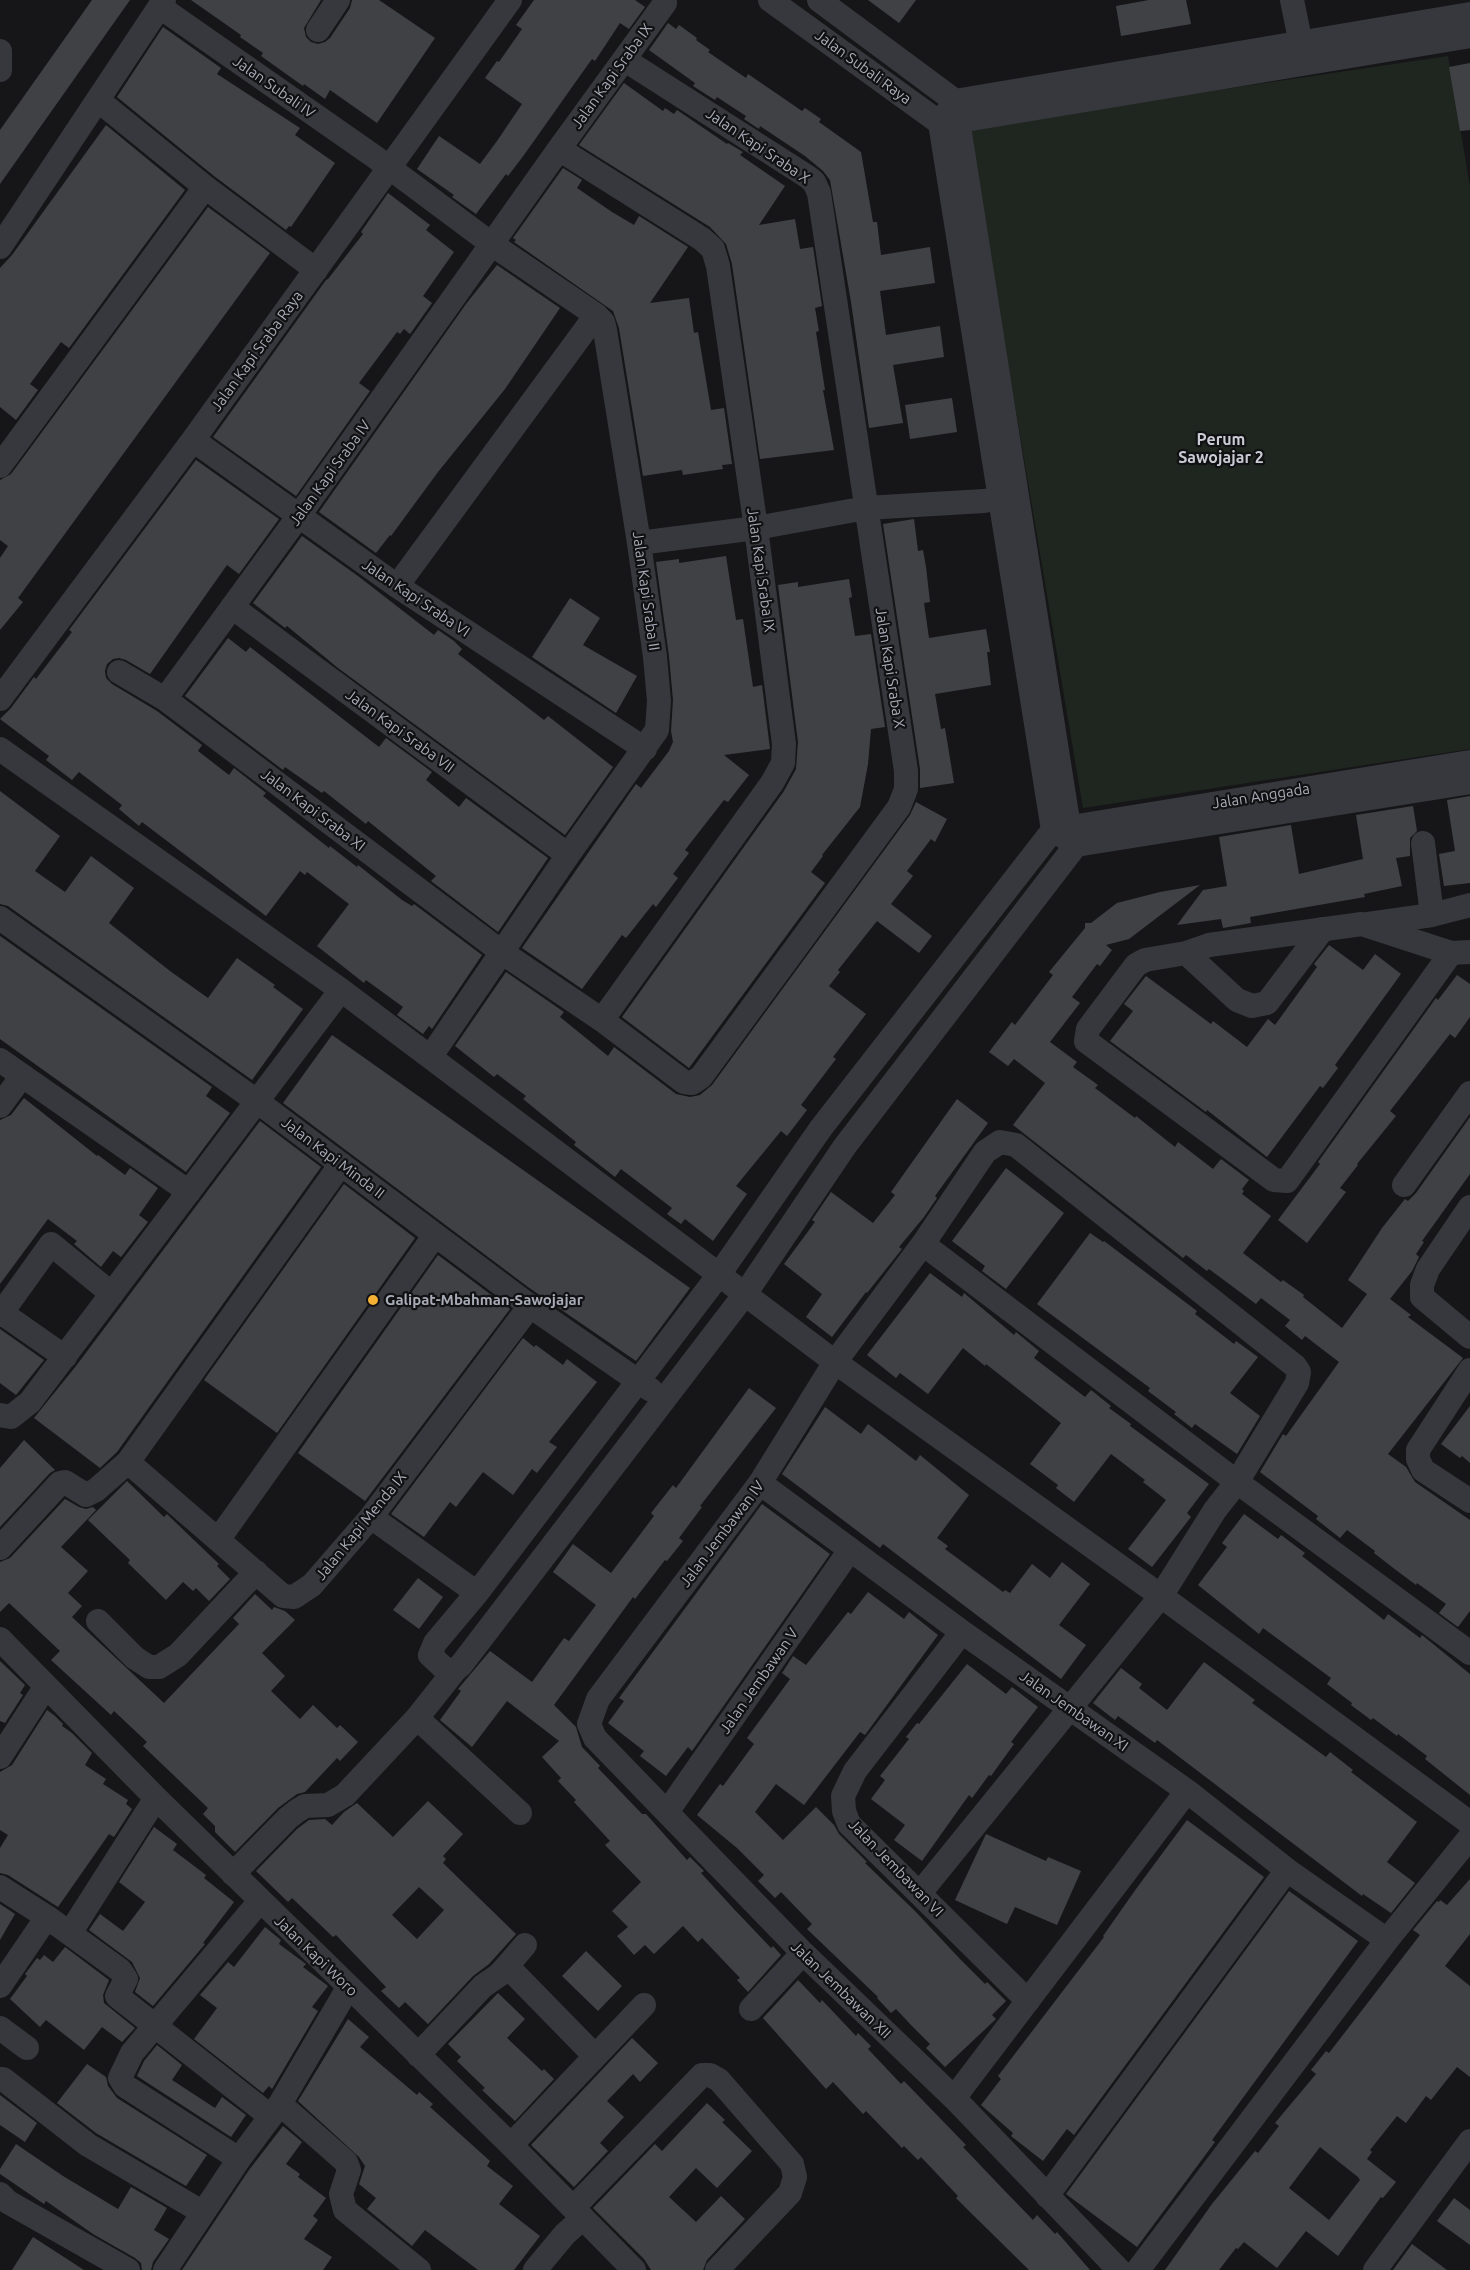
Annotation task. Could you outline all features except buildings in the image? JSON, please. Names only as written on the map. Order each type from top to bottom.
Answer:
[{"type":"street","points":[[318,30],[338,0]]},
{"type":"street","name":"Jalan Kapi Sraba Raya","points":[[0,699],[193,440],[510,0]]},
{"type":"street","name":"Jalan Subali Raya","points":[[770,0],[952,115]]},
{"type":"street","name":"Jalan Subali Raya","points":[[819,0],[952,115]]},
{"type":"street","points":[[1292,0],[1303,54]]},
{"type":"street","points":[[0,247],[162,3]]},
{"type":"street","name":"Jalan Subali IV","points":[[162,3],[389,167]]},
{"type":"street","name":"Jalan Kapi Sraba IX","points":[[493,244],[665,3]]},
{"type":"street","points":[[232,1874],[297,1811],[305,1806],[328,1804],[345,1795],[417,1718],[745,1294],[845,1146],[1066,834],[1009,497],[952,115],[1303,54],[1470,14]]},
{"type":"street","points":[[1303,54],[1470,36]]},
{"type":"street","points":[[0,51],[0,70]]},
{"type":"street","name":"Jalan Kapi Sraba X","points":[[503,953],[602,1020],[684,1082],[692,1083],[701,1077],[899,807],[906,789],[906,771],[819,193],[814,182],[625,60]]},
{"type":"street","points":[[99,101],[205,187],[316,270]]},
{"type":"street","name":"Jalan Kapi Sraba IX","points":[[559,149],[702,239],[713,249],[718,266],[756,528],[784,744],[783,763],[772,783],[602,1020]]},
{"type":"street","points":[[389,167],[493,244],[596,315],[397,586]]},
{"type":"street","points":[[0,466],[205,187]]},
{"type":"street","name":"Jalan Kapi Sraba IV","points":[[165,699],[493,244]]},
{"type":"street","name":"Jalan Kapi Sraba II","points":[[432,1056],[568,855],[657,730],[659,701],[639,543],[605,330],[603,322],[596,315]]},
{"type":"street","name":"Jalan Kapi Sraba VI","points":[[193,440],[397,586],[645,748]]},
{"type":"street","points":[[639,543],[756,528],[866,508],[1009,497]]},
{"type":"street","name":"Jalan Kapi Sraba VII","points":[[232,607],[568,855]]},
{"type":"street","name":"Jalan Kapi Sraba XI","points":[[119,672],[165,699],[503,953]]},
{"type":"street","points":[[0,749],[432,1056],[718,1276],[1161,1596],[1470,1823]]},
{"type":"street","name":"Jalan Anggada","points":[[1066,834],[1470,762]]},
{"type":"street","name":"Jalan Anggada","points":[[1066,834],[1470,782]]},
{"type":"street","points":[[455,1670],[447,1671],[430,1655],[431,1650],[718,1276],[821,1128],[1066,834]]},
{"type":"street","points":[[1423,843],[1432,915]]},
{"type":"street","points":[[1362,924],[1461,953],[1287,1181],[1274,1180],[1086,1041],[1088,1029],[1136,965],[1145,960],[1186,953],[1209,945],[1323,929],[1432,915],[1470,905]]},
{"type":"street","name":"Jalan Kapi Minda II","points":[[0,918],[258,1102],[530,1306],[664,1399]]},
{"type":"street","points":[[1186,953],[1237,1000],[1252,1006],[1267,1003],[1323,929]]},
{"type":"street","points":[[0,1415],[11,1417],[30,1402],[341,990]]},
{"type":"street","points":[[0,1060],[189,1192]]},
{"type":"street","points":[[0,1106],[22,1076]]},
{"type":"street","points":[[1404,1185],[1470,1093]]},
{"type":"street","points":[[821,1128],[845,1146]]},
{"type":"street","name":"Jalan Jembawan IV","points":[[598,1699],[760,1483],[835,1362],[923,1244],[985,1152],[1000,1142],[1016,1145],[1295,1366],[1299,1372],[1297,1383],[1237,1482]]},
{"type":"street","points":[[0,1548],[60,1483],[65,1482],[86,1495],[96,1490],[128,1462],[341,1164]]},
{"type":"street","points":[[1470,1207],[1428,1269],[1422,1285],[1422,1297],[1470,1337]]},
{"type":"street","points":[[218,1540],[435,1234]]},
{"type":"street","points":[[65,1357],[1,1314],[51,1244],[112,1294]]},
{"type":"street","points":[[923,1244],[1237,1482],[1470,1653]]},
{"type":"street","name":"Jalan Kapi Menda IX","points":[[128,1462],[283,1596],[294,1597],[312,1585],[371,1517],[530,1306]]},
{"type":"street","points":[[1470,1370],[1418,1450],[1418,1460],[1423,1470],[1470,1501]]},
{"type":"street","points":[[920,1893],[1161,1596],[1215,1510],[1237,1482]]},
{"type":"street","name":"Jalan Jembawan XI","points":[[760,1483],[962,1632],[1187,1791],[1287,1870],[1387,1940]]},
{"type":"street","points":[[371,1517],[477,1593]]},
{"type":"street","name":"Jalan Jembawan V","points":[[667,1812],[850,1550]]},
{"type":"street","points":[[98,1621],[135,1658],[149,1667],[159,1667],[178,1655],[256,1572]]},
{"type":"street","name":"Jalan Jembawan VI","points":[[962,1632],[855,1771],[843,1796],[844,1811],[849,1824],[1028,2001]]},
{"type":"street","name":"Jalan Kapi Woro","points":[[0,1639],[232,1874],[511,2145],[634,2270]]},
{"type":"street","points":[[0,1757],[46,1686]]},
{"type":"street","name":"Jalan Jembawan XII","points":[[598,1699],[589,1724],[595,1738],[803,1953],[954,2098],[1119,2270]]},
{"type":"street","points":[[417,1718],[520,1813]]},
{"type":"street","points":[[954,2098],[1187,1791]]},
{"type":"street","points":[[70,1933],[156,1798]]},
{"type":"street","points":[[1138,2270],[1387,1940],[1470,1838]]},
{"type":"street","points":[[1047,2196],[1287,1870]]},
{"type":"street","points":[[0,1887],[70,1933],[125,1975],[125,1983],[117,1996],[346,2162],[350,2170],[341,2194],[345,2211],[419,2270]]},
{"type":"street","points":[[239,2158],[122,2083],[120,2078],[132,2053],[154,2025],[260,1901]]},
{"type":"street","points":[[0,1986],[47,1917]]},
{"type":"street","points":[[418,2055],[483,1986],[499,1975],[525,1945]]},
{"type":"street","points":[[751,2009],[803,1953]]},
{"type":"street","points":[[507,1966],[595,2056]]},
{"type":"street","points":[[165,2270],[239,2158],[275,2110],[348,1988]]},
{"type":"street","points":[[511,2145],[644,2005]]},
{"type":"street","points":[[0,2028],[27,2048]]},
{"type":"street","points":[[535,2270],[565,2234],[578,2213],[702,2075],[710,2075],[719,2080],[792,2164],[795,2177],[790,2193],[717,2270]]},
{"type":"street","points":[[3,2079],[88,2145],[202,2212]]},
{"type":"street","points":[[1375,2270],[1470,2141]]},
{"type":"street","points":[[0,2194],[18,2207],[128,2270]]},
{"type":"shaded area","points":[[1448,56],[1470,187],[1470,749],[1083,808],[968,127]]},
{"type":"place","name":"Galipat-Mbahman-Sawojajar","points":[[373,1300]]},
{"type":"district","name":"Perum Sawojajar 2","points":[[1221,449]]}]
